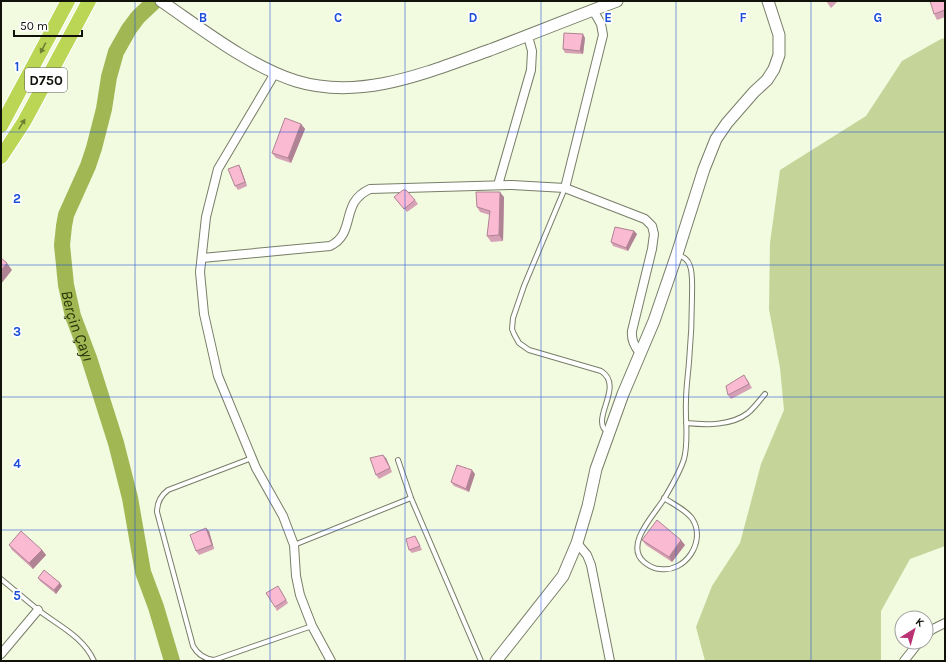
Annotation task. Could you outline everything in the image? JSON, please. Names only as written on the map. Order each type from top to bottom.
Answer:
[{"type":"highway","name":"D750","points":[[1,126],[68,1]]},
{"type":"highway","name":"D750","points":[[1,157],[24,122],[89,1]]},
{"type":"street","points":[[161,1],[240,53],[275,72],[297,81],[344,87],[377,85],[420,75],[528,36],[617,1]]},
{"type":"street","points":[[496,661],[562,576],[577,543],[588,506],[596,469],[623,394],[654,321],[704,169],[716,140],[727,123],[754,92],[767,80],[774,69],[779,55],[779,35],[768,1]]},
{"type":"street","points":[[565,188],[603,35],[601,24],[593,10]]},
{"type":"street","points":[[498,185],[531,70],[532,51],[528,36]]},
{"type":"street","points":[[275,72],[218,169],[206,217],[200,272],[204,314],[218,376],[256,468],[282,516],[294,545],[297,582],[300,595],[312,626],[331,661]]},
{"type":"street","points":[[202,258],[330,246],[339,240],[344,232],[353,202],[361,194],[370,189],[498,185],[527,185],[565,188],[645,219],[652,226],[654,234],[652,249],[632,331],[632,341],[634,347],[640,353]]},
{"type":"street","points":[[577,543],[588,555],[592,565],[610,661]]},
{"type":"street","points":[[1,654],[38,610]]},
{"type":"street","points":[[934,629],[945,623]]},
{"type":"street","points":[[904,661],[913,650]]},
{"type":"lane","points":[[565,188],[524,286],[513,318],[512,329],[519,343],[528,350],[601,371],[607,376],[611,388],[603,411],[603,420],[604,428],[609,433]]},
{"type":"lane","points":[[664,498],[692,518],[696,526],[697,536],[688,559],[678,567],[670,570],[658,569],[647,564],[640,558],[637,550],[638,539],[664,498],[684,460],[687,443],[686,400],[691,335],[691,267],[687,260],[677,254]]},
{"type":"lane","points":[[686,423],[709,424],[738,418],[752,410],[764,394]]},
{"type":"lane","points":[[252,458],[168,490],[161,496],[158,504],[157,512],[193,646],[203,657],[214,660],[312,626]]},
{"type":"lane","points":[[398,460],[411,498],[481,661]]},
{"type":"lane","points":[[294,545],[411,498]]},
{"type":"lane","points":[[1,579],[38,610],[69,631],[84,646],[94,661]]},
{"type":"green space","points":[[945,38],[945,546],[910,559],[881,611],[881,661],[705,661],[696,627],[712,586],[740,543],[761,464],[784,410],[780,368],[769,309],[770,243],[780,170],[866,116],[902,61]]},
{"type":"building","points":[[930,1],[945,1],[945,10],[934,14]]},
{"type":"building","points":[[564,33],[583,34],[580,51],[563,49]]},
{"type":"building","points":[[285,118],[301,124],[288,158],[272,153]]},
{"type":"building","points":[[239,165],[245,182],[235,186],[228,169]]},
{"type":"building","points":[[403,190],[406,190],[415,200],[404,209],[394,197]]},
{"type":"building","points":[[476,192],[500,192],[499,235],[487,236],[490,211],[477,207]]},
{"type":"building","points":[[615,227],[634,231],[626,248],[611,242]]},
{"type":"building","points":[[1,258],[7,263],[1,270]]},
{"type":"building","points":[[744,375],[749,384],[728,395],[726,386]]},
{"type":"building","points":[[383,455],[390,468],[376,475],[370,458]]},
{"type":"building","points":[[457,465],[472,470],[466,489],[451,482]]},
{"type":"building","points":[[657,520],[681,540],[669,557],[642,540]]},
{"type":"building","points":[[206,528],[212,545],[196,551],[190,535]]},
{"type":"building","points":[[21,531],[42,550],[29,563],[9,545]]},
{"type":"building","points":[[415,536],[420,546],[409,550],[406,539]]},
{"type":"building","points":[[44,570],[60,583],[54,590],[38,578]]},
{"type":"building","points":[[278,586],[286,600],[275,607],[266,593]]},
{"type":"waterway","name":"Berçin Çayı","points":[[155,1],[138,17],[129,29],[116,52],[109,77],[104,109],[94,148],[88,166],[66,215],[62,245],[66,285],[73,316],[89,358],[116,443],[130,498],[143,572],[156,607],[172,661]]}]
